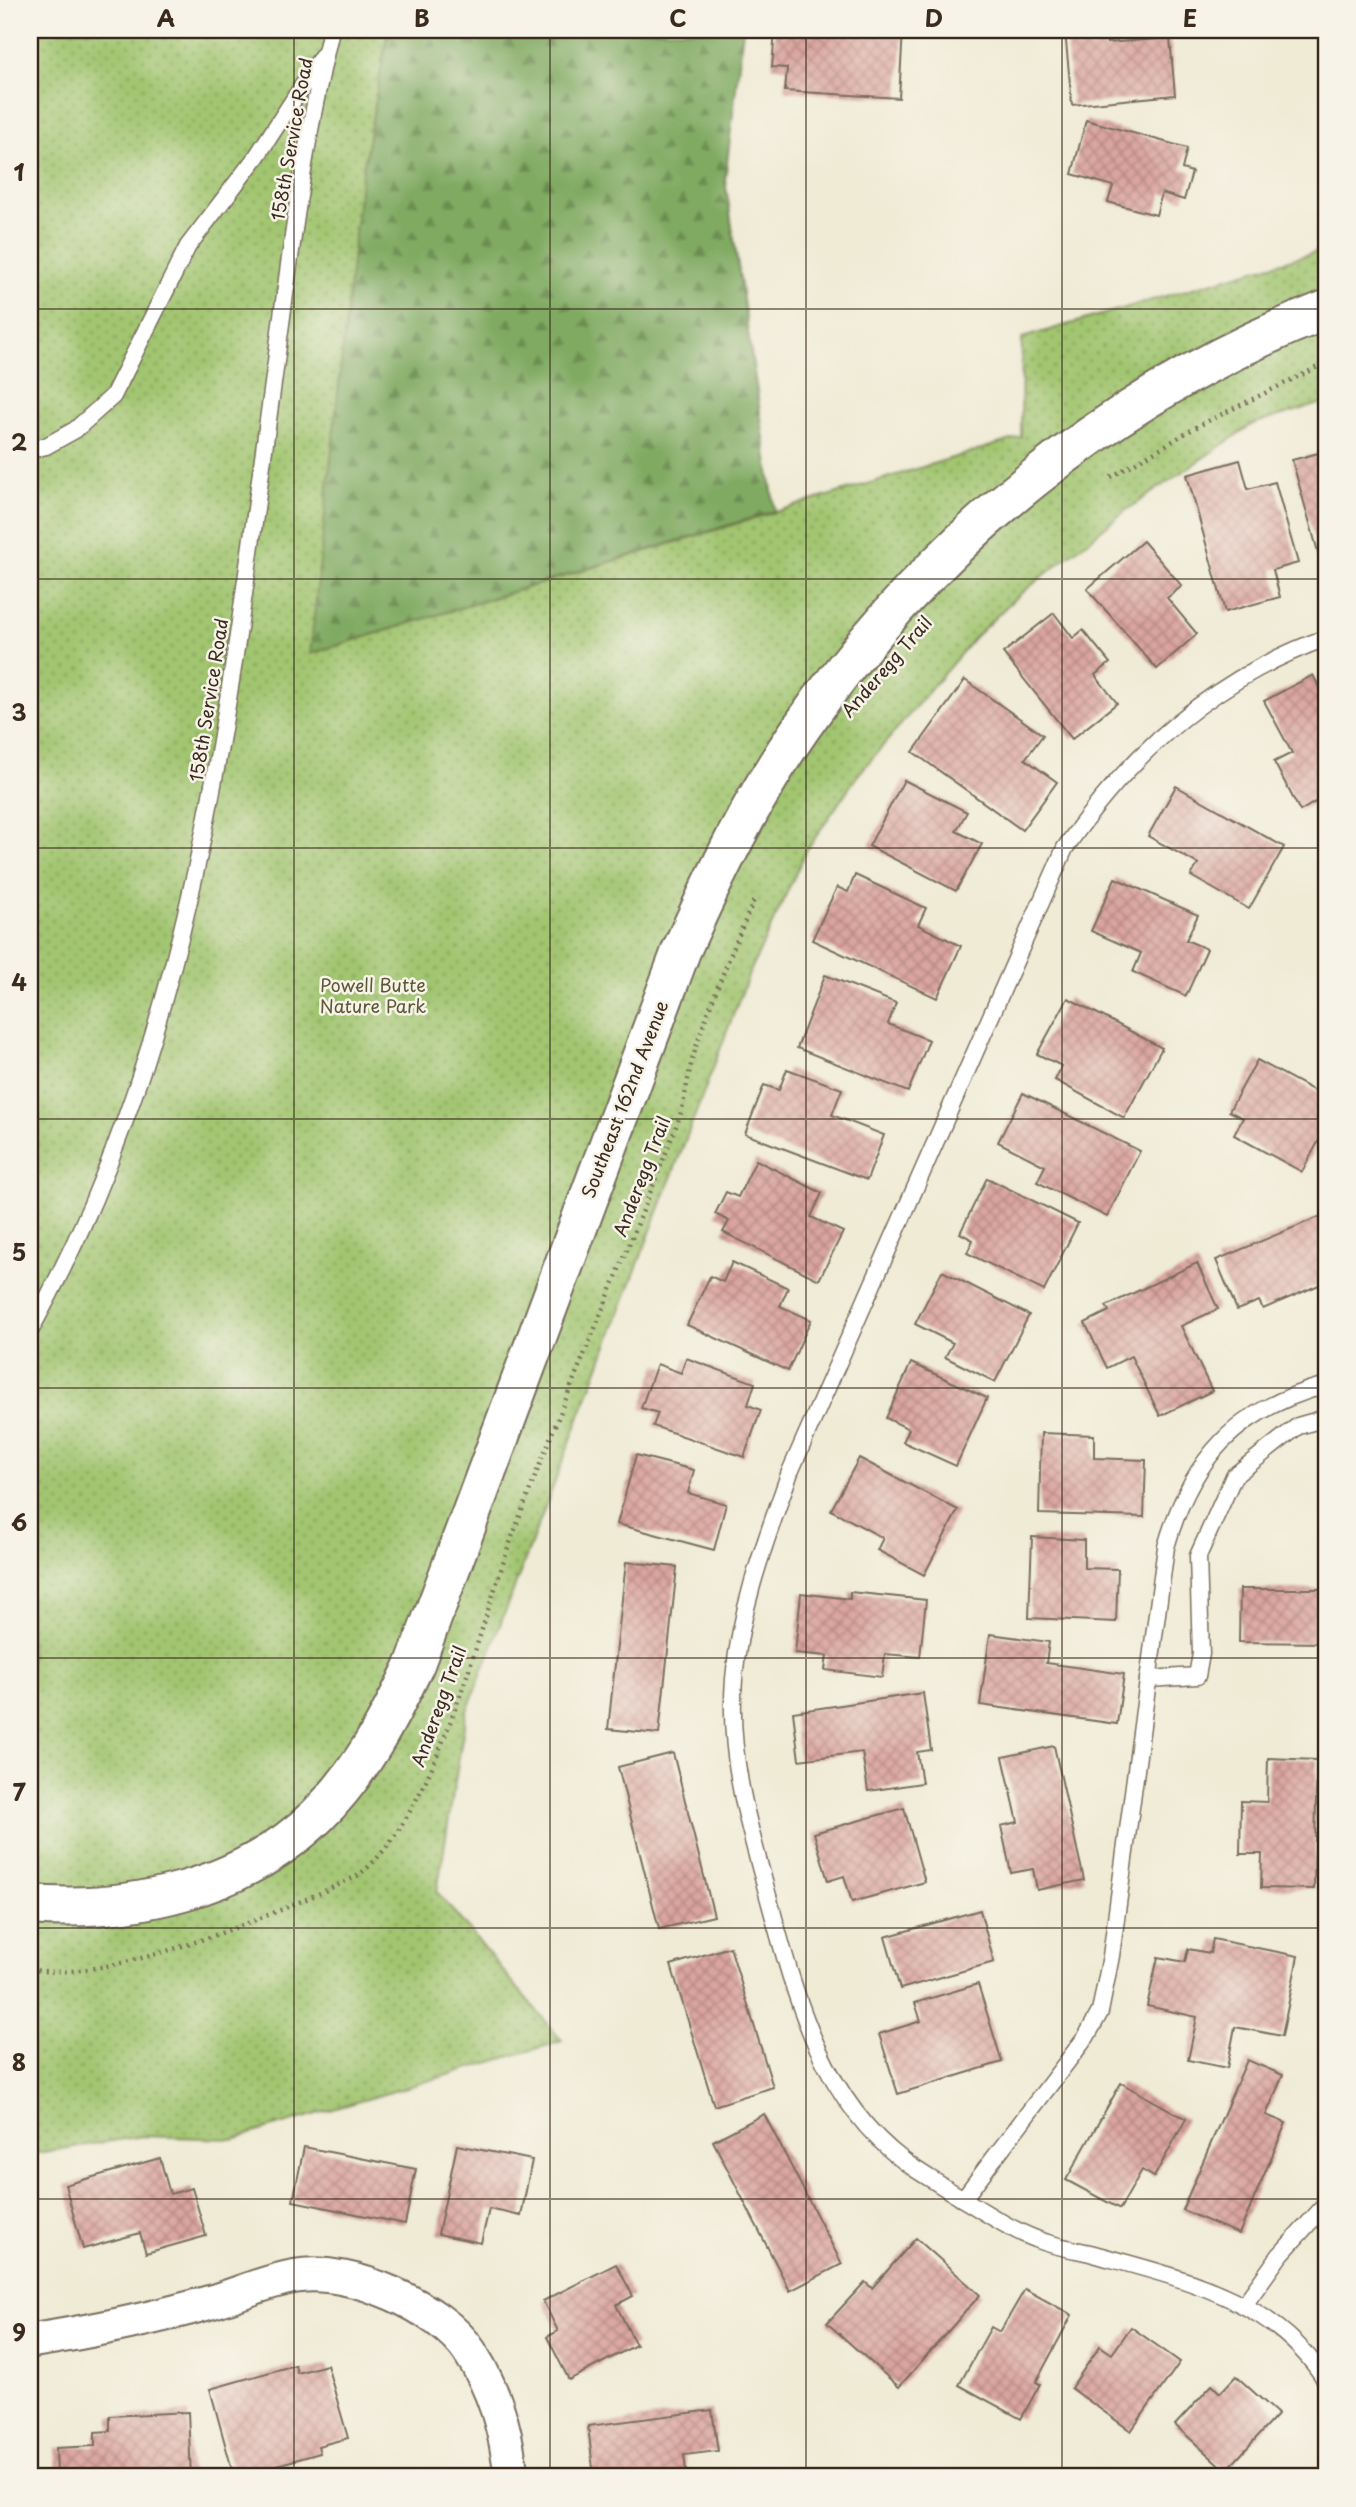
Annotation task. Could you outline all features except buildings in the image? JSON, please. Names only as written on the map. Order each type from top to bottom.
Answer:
[{"type":"street","name":"Southeast 162nd Avenue","points":[[30,1905],[85,1907],[120,1903],[180,1893],[212,1882],[292,1836],[336,1795],[367,1754],[415,1664],[681,951],[712,881],[800,729],[902,601],[946,556],[1024,486],[1148,397],[1216,360],[1326,310]]},
{"type":"street","points":[[30,2341],[123,2327],[297,2276],[341,2275],[390,2291],[438,2322],[470,2351],[498,2411],[510,2466]]},
{"type":"lane","name":"158th Service Road","points":[[30,1331],[71,1253],[124,1128],[171,981],[188,917],[223,734],[300,186],[331,30]]},
{"type":"lane","name":"158th Service Road","points":[[30,450],[46,446],[75,430],[113,396],[188,246],[257,156],[326,49]]},
{"type":"lane","points":[[1326,638],[1264,664],[1180,719],[1111,785],[1065,848],[790,1472],[753,1575],[734,1677],[732,1721],[743,1808],[789,1972],[826,2067],[850,2104],[902,2159],[963,2199],[1035,2239],[1167,2274],[1244,2305],[1289,2334],[1312,2358],[1326,2381]]},
{"type":"lane","points":[[963,2199],[1068,2062],[1100,2012],[1111,1956],[1166,1547],[1174,1519],[1194,1477],[1226,1435],[1247,1419],[1291,1397],[1326,1385]]},
{"type":"lane","points":[[1148,1679],[1197,1676],[1202,1654],[1198,1556],[1234,1476],[1298,1426],[1326,1418]]},
{"type":"lane","points":[[1244,2305],[1280,2255],[1326,2204]]},
{"type":"path","points":[[1100,484],[1200,425],[1326,363]]},
{"type":"path","name":"Anderegg Trail","points":[[30,1969],[61,1972],[94,1969],[201,1939],[357,1876],[378,1858],[397,1834],[415,1804],[443,1735],[527,1497],[679,1117],[699,1039],[756,894]]},
{"type":"green space","name":"Powell Butte Nature Park","points":[[30,30],[388,30],[360,186],[310,654],[1021,437],[1022,338],[1326,249],[1326,402],[1253,424],[1125,511],[1013,600],[974,638],[858,775],[806,851],[749,974],[466,1714],[437,1892],[562,2041],[233,2139],[143,2136],[30,2154]]},
{"type":"green space","points":[[388,30],[743,30],[725,180],[775,511],[309,654],[360,186]]}]
